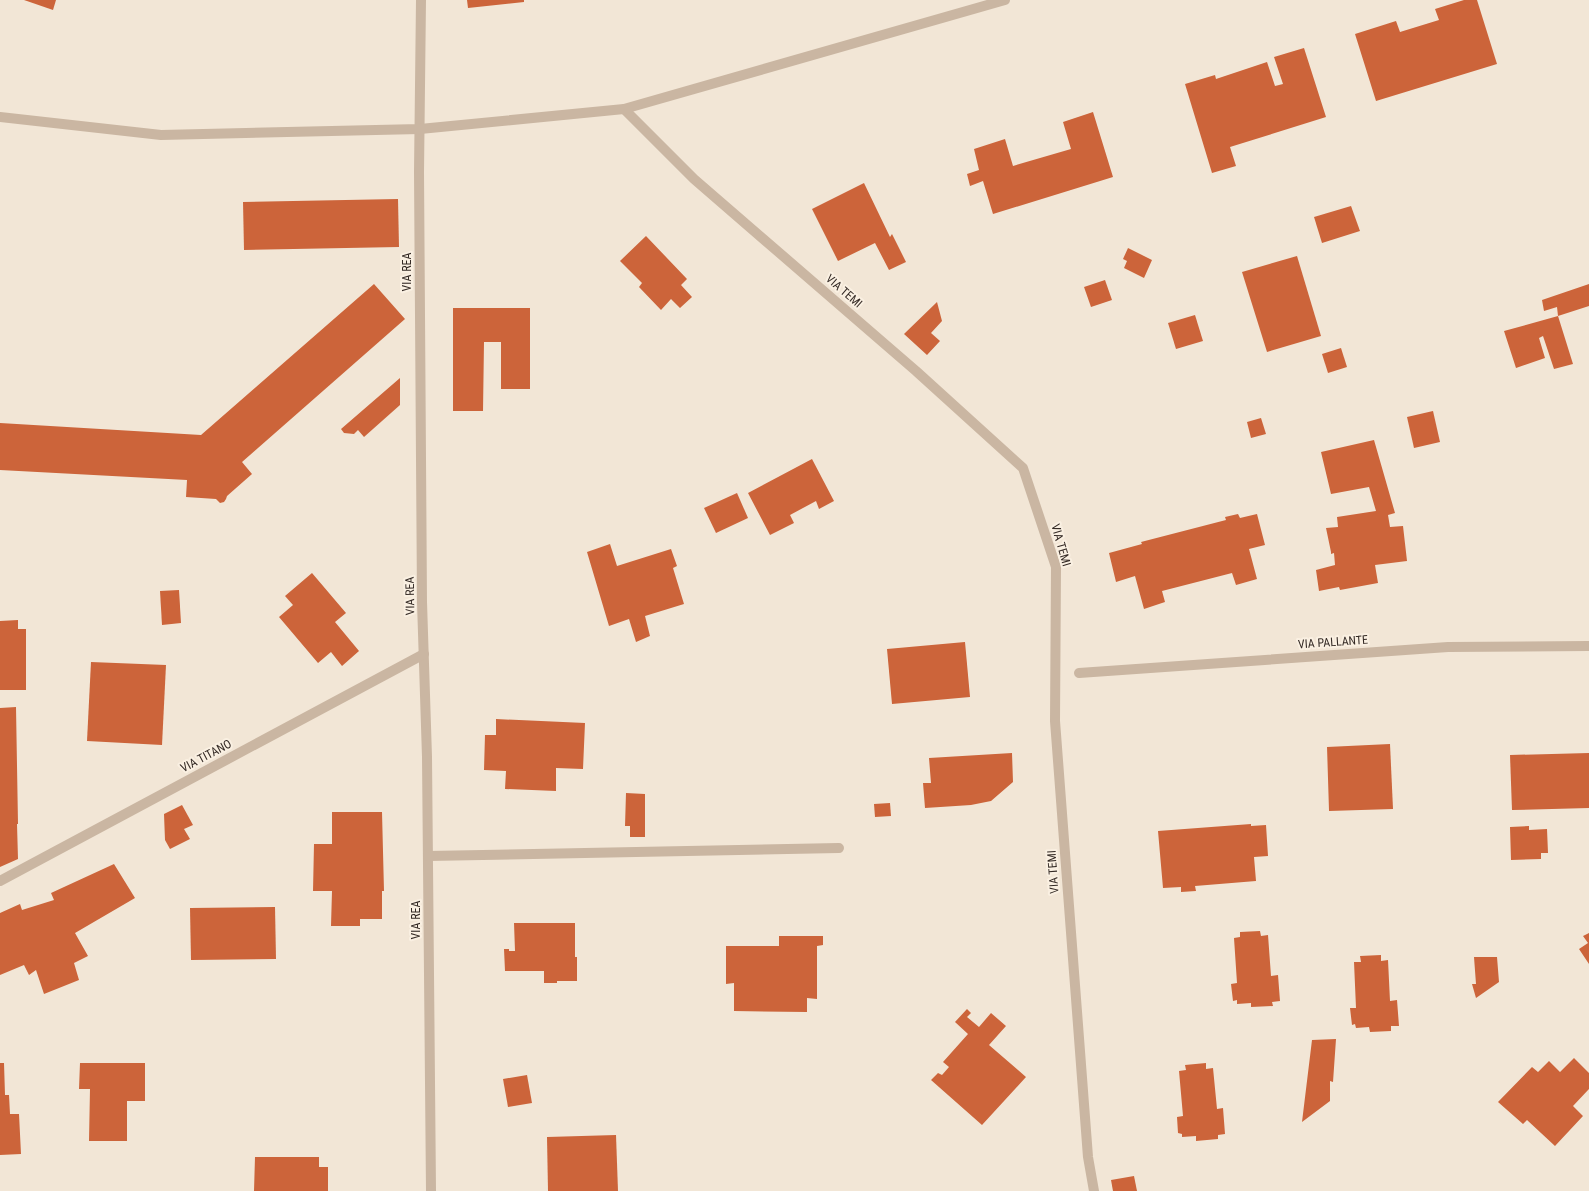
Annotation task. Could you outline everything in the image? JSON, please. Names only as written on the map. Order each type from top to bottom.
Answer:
[{"type":"street","name":"VIA REA","points":[[421,0],[420,129],[422,586],[428,757],[431,1191]]},
{"type":"street","points":[[0,117],[161,135],[420,129],[624,109],[1005,0]]},
{"type":"street","name":"VIA TEMI","points":[[624,109],[694,179],[916,371],[1023,468],[1056,567],[1055,721],[1088,1157],[1094,1191]]},
{"type":"street","name":"VIA PALLANTE","points":[[1079,673],[1448,647],[1589,646]]},
{"type":"street","name":"VIA TITANO","points":[[0,881],[424,654]]},
{"type":"street","points":[[428,856],[839,848]]},
{"type":"building","points":[[24,0],[56,0],[53,10]]},
{"type":"building","points":[[467,0],[524,0],[524,2],[468,8]]},
{"type":"building","points":[[1464,0],[1477,0],[1497,64],[1376,101],[1355,34],[1396,21],[1400,32],[1439,20],[1435,9]]},
{"type":"building","points":[[1304,48],[1326,117],[1230,147],[1236,166],[1212,173],[1185,84],[1215,75],[1216,79],[1267,62],[1275,86],[1283,84],[1274,57]]},
{"type":"building","points":[[1093,112],[1113,177],[993,214],[983,181],[970,186],[967,174],[979,170],[974,149],[1005,139],[1013,166],[1071,149],[1063,122]]},
{"type":"building","points":[[864,183],[890,237],[892,234],[906,262],[889,270],[875,243],[838,261],[812,209]]},
{"type":"building","points":[[398,199],[399,247],[244,250],[243,202]]},
{"type":"building","points":[[1351,206],[1360,231],[1322,243],[1314,217]]},
{"type":"building","points":[[646,236],[687,279],[681,285],[692,297],[680,308],[671,299],[661,310],[639,287],[642,283],[620,261]]},
{"type":"building","points":[[1128,248],[1152,260],[1144,278],[1124,268],[1127,261],[1123,259]]},
{"type":"building","points":[[1297,256],[1321,336],[1267,352],[1242,272]]},
{"type":"building","points":[[1105,280],[1112,300],[1091,307],[1084,287]]},
{"type":"building","points":[[374,284],[405,319],[242,462],[252,474],[227,496],[224,502],[220,503],[216,499],[186,497],[187,480],[0,470],[0,423],[201,435]]},
{"type":"building","points":[[1589,284],[1589,306],[1558,316],[1557,307],[1544,311],[1542,300]]},
{"type":"building","points":[[937,302],[942,321],[931,333],[940,341],[927,355],[904,334]]},
{"type":"building","points":[[453,308],[530,308],[530,389],[501,389],[501,342],[484,342],[483,411],[453,411]]},
{"type":"building","points":[[1195,315],[1203,341],[1176,349],[1168,323]]},
{"type":"building","points":[[1558,316],[1573,364],[1554,369],[1543,336],[1539,338],[1545,358],[1516,368],[1504,331]]},
{"type":"building","points":[[1341,348],[1347,367],[1328,373],[1322,354]]},
{"type":"building","points":[[400,378],[400,405],[364,437],[358,430],[354,434],[344,433],[341,429]]},
{"type":"building","points":[[1433,411],[1440,442],[1414,448],[1407,417]]},
{"type":"building","points":[[1261,418],[1266,434],[1251,438],[1247,422]]},
{"type":"building","points":[[1374,440],[1395,513],[1388,515],[1390,527],[1403,526],[1407,561],[1375,565],[1378,583],[1340,590],[1339,587],[1319,591],[1316,570],[1335,565],[1334,553],[1331,554],[1326,528],[1338,527],[1337,517],[1376,511],[1369,487],[1331,494],[1321,452]]},
{"type":"building","points":[[812,459],[834,501],[819,509],[816,501],[790,515],[794,523],[770,535],[748,493]]},
{"type":"building","points":[[737,493],[748,518],[716,533],[704,508]]},
{"type":"building","points":[[1238,514],[1240,518],[1257,514],[1265,545],[1249,549],[1257,579],[1236,585],[1232,573],[1162,591],[1165,602],[1144,609],[1135,576],[1116,582],[1109,553],[1142,544],[1141,542],[1226,520],[1225,517]]},
{"type":"building","points":[[610,544],[617,566],[671,549],[677,566],[673,568],[684,604],[645,616],[650,636],[636,642],[629,619],[609,626],[587,552]]},
{"type":"building","points":[[312,573],[346,613],[335,622],[359,651],[342,666],[331,652],[318,663],[279,617],[293,605],[285,596]]},
{"type":"building","points":[[179,590],[181,623],[162,625],[160,591]]},
{"type":"building","points":[[18,620],[18,629],[26,629],[26,690],[0,690],[0,621]]},
{"type":"building","points":[[965,642],[970,697],[892,704],[887,649]]},
{"type":"building","points":[[91,662],[166,665],[162,745],[87,741]]},
{"type":"building","points":[[16,707],[18,859],[0,867],[0,708]]},
{"type":"building","points":[[496,719],[585,723],[583,769],[556,768],[556,791],[505,789],[506,771],[484,770],[485,735],[496,735]]},
{"type":"building","points":[[1390,744],[1393,809],[1329,811],[1327,747]]},
{"type":"building","points":[[1012,753],[1013,782],[991,801],[971,805],[925,808],[923,783],[931,783],[929,758]]},
{"type":"building","points":[[1589,753],[1589,808],[1512,810],[1510,755]]},
{"type":"building","points":[[626,793],[645,794],[645,837],[630,837],[630,826],[625,826]]},
{"type":"building","points":[[890,803],[891,816],[875,817],[874,804]]},
{"type":"building","points":[[182,805],[193,825],[184,829],[190,839],[170,849],[165,840],[164,814]]},
{"type":"building","points":[[332,812],[382,812],[384,891],[382,891],[382,919],[360,919],[360,926],[331,926],[332,891],[313,891],[314,844],[332,844]]},
{"type":"building","points":[[1251,824],[1251,826],[1266,825],[1268,856],[1254,857],[1256,881],[1195,886],[1196,891],[1181,892],[1181,887],[1163,888],[1158,831]]},
{"type":"building","points":[[1529,826],[1529,830],[1547,829],[1548,853],[1541,853],[1541,859],[1511,860],[1510,827]]},
{"type":"building","points":[[114,864],[135,898],[75,933],[88,956],[74,963],[79,980],[44,994],[36,970],[29,975],[24,965],[0,975],[0,913],[20,904],[22,910],[54,900],[51,893]]},
{"type":"building","points":[[275,907],[276,959],[191,960],[190,908]]},
{"type":"building","points":[[514,923],[575,923],[577,981],[557,981],[557,983],[544,983],[544,971],[505,971],[504,949],[515,951]]},
{"type":"building","points":[[1260,931],[1261,936],[1268,935],[1271,976],[1278,975],[1280,1001],[1272,1002],[1273,1006],[1251,1007],[1251,1003],[1237,1004],[1237,1000],[1233,1001],[1231,984],[1237,983],[1234,938],[1240,937],[1240,932]]},
{"type":"building","points":[[1589,933],[1589,964],[1579,949],[1588,943],[1583,936]]},
{"type":"building","points":[[779,936],[823,936],[823,945],[817,946],[817,999],[807,998],[807,1012],[734,1011],[734,983],[726,984],[726,946],[779,946]]},
{"type":"building","points":[[1381,955],[1381,961],[1388,960],[1390,1001],[1397,1000],[1399,1026],[1391,1026],[1391,1031],[1370,1032],[1369,1027],[1356,1028],[1355,1024],[1352,1025],[1350,1008],[1356,1008],[1354,962],[1361,962],[1360,956]]},
{"type":"building","points":[[1474,957],[1497,957],[1499,982],[1476,998],[1472,984],[1476,984]]},
{"type":"building","points":[[967,1009],[971,1013],[967,1017],[979,1027],[991,1013],[1006,1026],[989,1045],[1026,1077],[982,1125],[931,1080],[938,1073],[942,1075],[949,1067],[943,1062],[968,1034],[955,1022]]},
{"type":"building","points":[[1336,1039],[1333,1082],[1330,1081],[1330,1101],[1302,1122],[1312,1040]]},
{"type":"building","points":[[1574,1058],[1589,1073],[1589,1089],[1573,1106],[1583,1116],[1555,1146],[1527,1120],[1523,1124],[1498,1102],[1532,1067],[1538,1072],[1549,1061],[1560,1072]]},
{"type":"building","points":[[0,1063],[4,1063],[5,1095],[9,1095],[10,1114],[19,1114],[21,1154],[0,1155]]},
{"type":"building","points":[[80,1063],[145,1063],[145,1101],[127,1101],[127,1141],[89,1141],[90,1089],[79,1089]]},
{"type":"building","points":[[1206,1063],[1206,1069],[1213,1068],[1217,1109],[1223,1108],[1225,1134],[1218,1135],[1218,1139],[1196,1141],[1196,1136],[1182,1137],[1182,1134],[1178,1133],[1177,1117],[1183,1116],[1179,1071],[1186,1070],[1185,1065]]},
{"type":"building","points":[[527,1075],[532,1103],[508,1107],[503,1079]]},
{"type":"building","points":[[616,1135],[618,1191],[548,1191],[547,1137]]},
{"type":"building","points":[[255,1157],[319,1157],[319,1167],[328,1167],[328,1191],[254,1191]]},
{"type":"building","points":[[1134,1176],[1137,1191],[1113,1191],[1111,1180]]}]
